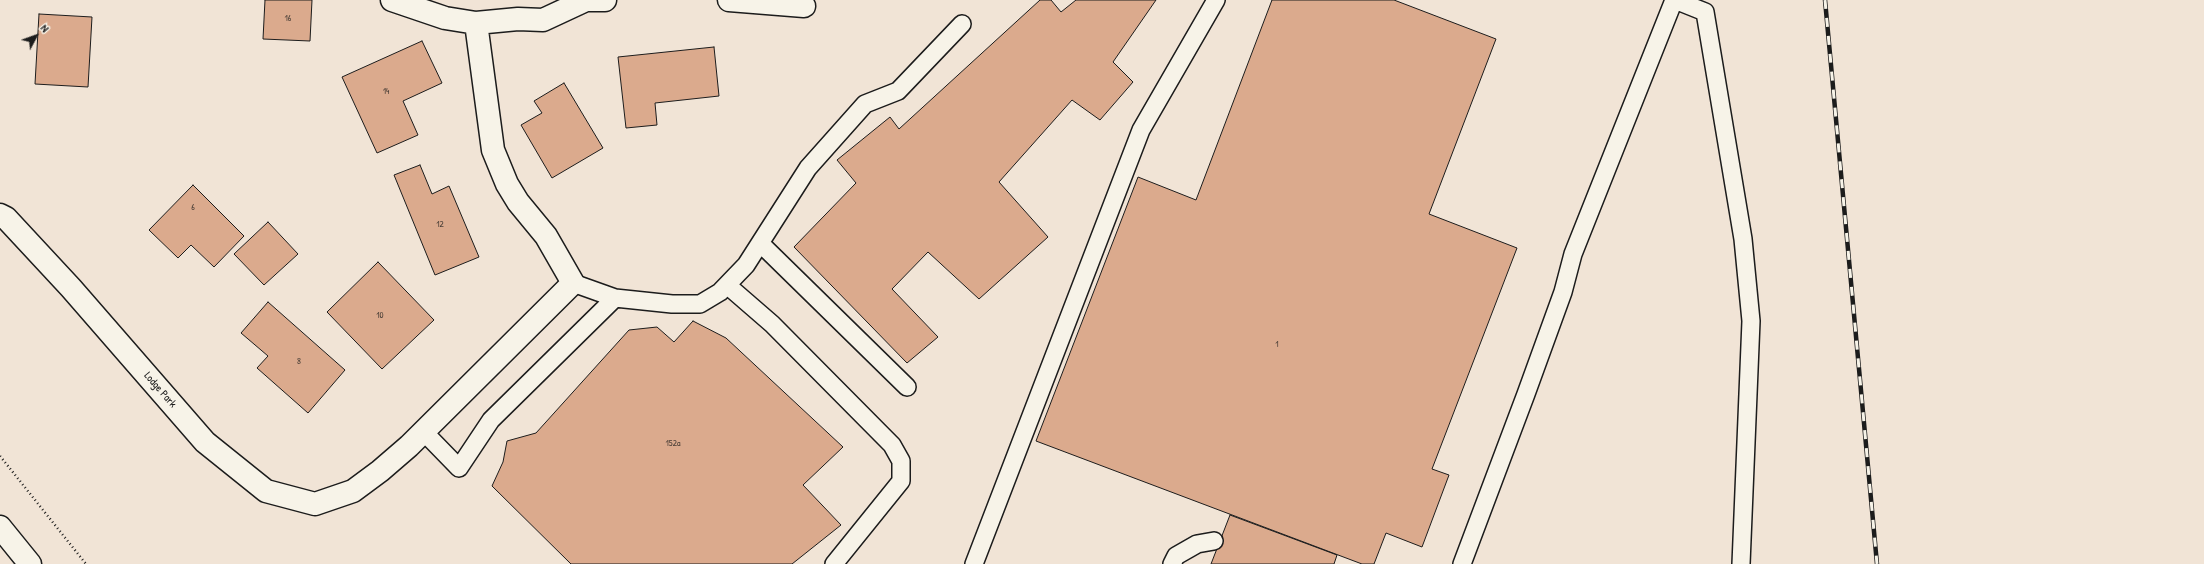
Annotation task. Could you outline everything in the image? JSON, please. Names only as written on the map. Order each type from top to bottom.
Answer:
[{"type":"main road","points":[[392,0],[445,18],[476,23],[518,18],[543,20],[586,0],[605,0]]},
{"type":"main road","points":[[729,0],[804,6]]},
{"type":"main road","points":[[476,23],[493,150],[507,184],[518,202],[546,236],[573,283]]},
{"type":"main road","name":"Lodge Park","points":[[0,215],[6,218],[70,288],[205,442],[266,491],[315,504],[353,491],[380,471],[423,431],[573,283]]},
{"type":"main road","points":[[0,527],[30,564]]},
{"type":"lane","points":[[974,564],[1141,130],[1216,0]]},
{"type":"lane","points":[[1462,564],[1526,394],[1562,292],[1573,254],[1674,0],[1705,12],[1743,239],[1751,321],[1741,564]]},
{"type":"lane","points":[[573,283],[615,298],[672,304],[700,304],[720,292],[746,265],[808,168],[865,104],[898,91],[962,24]]},
{"type":"lane","points":[[760,243],[906,387]]},
{"type":"lane","points":[[727,285],[772,324],[887,440],[901,461],[901,482],[834,564]]},
{"type":"lane","points":[[423,431],[459,468],[491,420],[615,298]]},
{"type":"lane","points":[[1172,564],[1176,556],[1197,544],[1214,541]]},
{"type":"path","points":[[0,456],[86,564]]},
{"type":"building","points":[[265,0],[312,0],[310,41],[263,39]]},
{"type":"building","points":[[1040,0],[1051,0],[1061,12],[1076,0],[1156,0],[1113,62],[1133,82],[1100,120],[1072,100],[999,182],[1048,237],[979,299],[928,252],[892,289],[938,337],[907,363],[794,247],[856,183],[837,160],[890,117],[899,129]]},
{"type":"building","points":[[1272,0],[1394,0],[1496,39],[1429,214],[1517,248],[1432,469],[1449,475],[1422,547],[1386,533],[1374,564],[1362,564],[1036,441],[1138,177],[1196,200]]},
{"type":"building","points":[[39,14],[92,17],[88,87],[35,84]]},
{"type":"building","points":[[422,41],[442,83],[403,101],[418,135],[377,153],[342,77]]},
{"type":"building","points":[[714,47],[719,96],[655,103],[657,125],[626,128],[618,57]]},
{"type":"building","points":[[564,83],[603,148],[552,178],[521,125],[542,113],[534,101]]},
{"type":"building","points":[[420,165],[432,194],[449,186],[479,257],[435,275],[394,175]]},
{"type":"building","points":[[193,185],[244,236],[214,267],[191,245],[178,258],[149,230]]},
{"type":"building","points":[[268,222],[298,254],[264,285],[234,254]]},
{"type":"building","points":[[378,262],[434,320],[382,369],[327,312]]},
{"type":"building","points":[[268,302],[345,370],[308,413],[257,368],[268,356],[241,333]]},
{"type":"building","points":[[693,321],[726,338],[843,447],[803,485],[841,525],[792,564],[571,564],[492,486],[503,462],[507,441],[536,433],[629,330],[657,327],[674,342]]},
{"type":"building","points":[[1230,515],[1337,555],[1334,564],[1211,564]]},
{"type":"railway","points":[[1825,0],[1877,564]]}]
